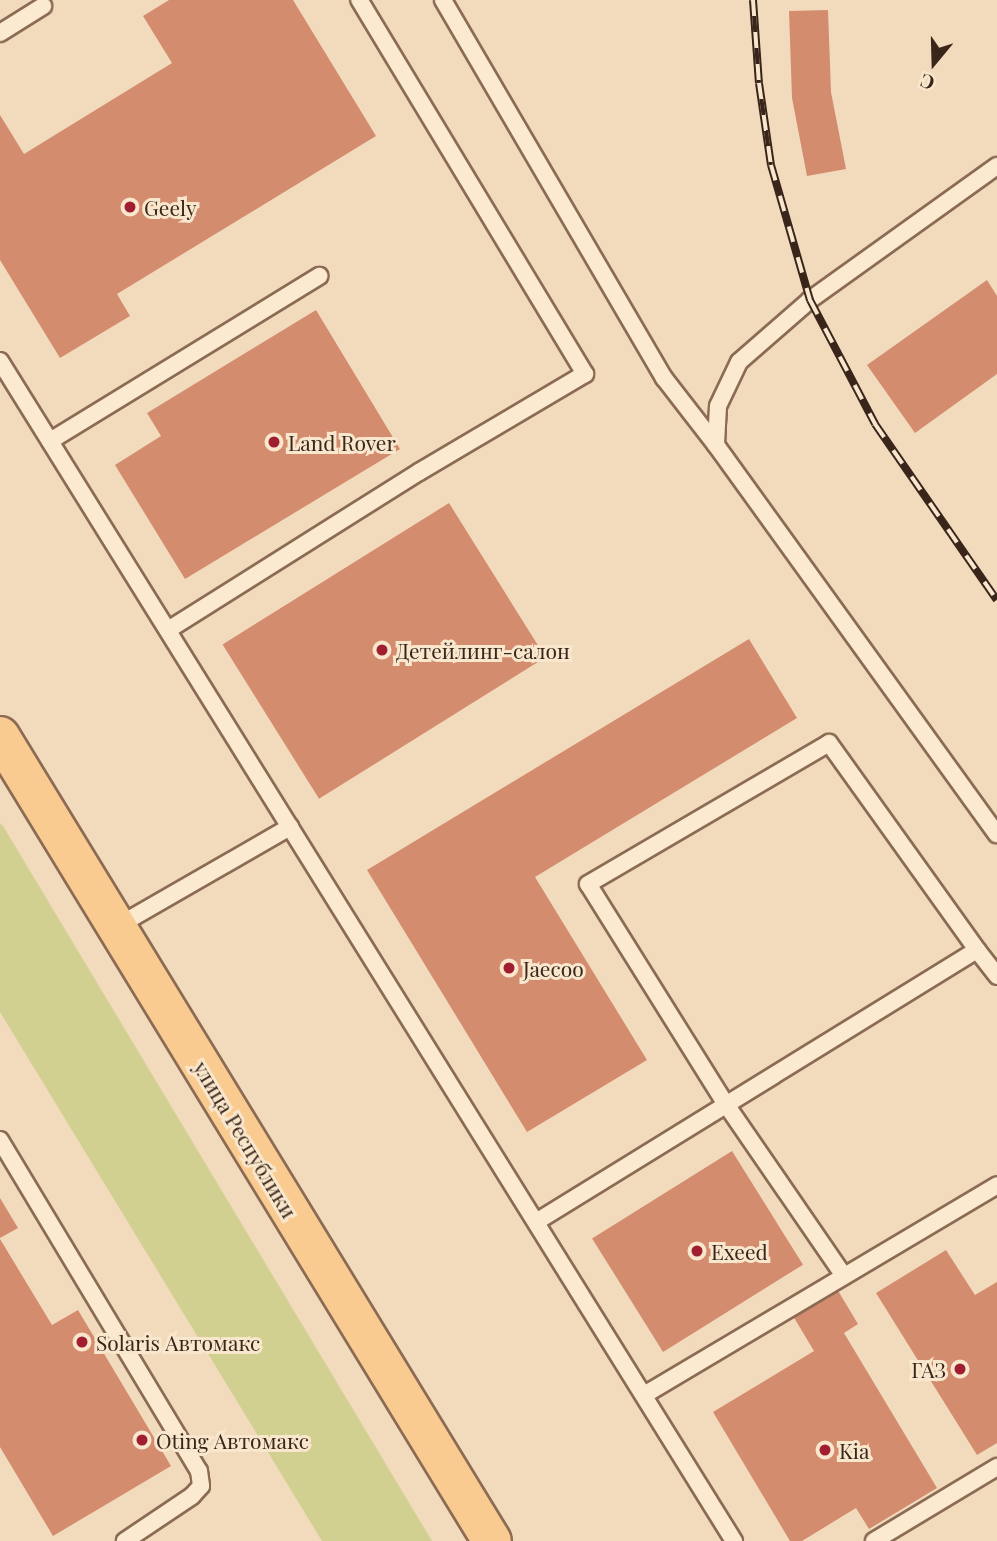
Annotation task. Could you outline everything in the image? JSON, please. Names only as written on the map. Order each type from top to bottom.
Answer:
[{"type":"main road","name":"улица Республики","points":[[0,736],[492,1541]]},
{"type":"lane","points":[[168,630],[419,472],[585,374],[359,0]]},
{"type":"lane","points":[[443,0],[664,378],[716,445],[997,834]]},
{"type":"lane","points":[[0,33],[43,6]]},
{"type":"lane","points":[[716,445],[718,406],[740,362],[810,300],[997,166]]},
{"type":"lane","points":[[50,441],[319,276]]},
{"type":"lane","points":[[0,361],[734,1541]]},
{"type":"lane","points":[[844,1276],[725,1103],[588,884],[829,743],[997,976]]},
{"type":"lane","points":[[116,927],[290,827]]},
{"type":"lane","points":[[536,1222],[977,950]]},
{"type":"lane","points":[[0,1140],[199,1471],[201,1486],[192,1496],[125,1541]]},
{"type":"lane","points":[[643,1395],[997,1185]]},
{"type":"lane","points":[[874,1541],[997,1467]]},
{"type":"shaded area","points":[[0,823],[432,1541],[322,1541],[0,1012]]},
{"type":"building","name":"Geely","points":[[169,0],[293,0],[376,136],[117,294],[130,316],[60,358],[0,260],[0,115],[24,154],[172,63],[143,16]]},
{"type":"building","points":[[828,10],[831,92],[846,169],[807,176],[792,98],[789,11]]},
{"type":"building","points":[[987,280],[997,296],[997,374],[915,433],[867,365]]},
{"type":"building","name":"Land Rover","points":[[316,310],[400,449],[185,579],[115,465],[161,436],[147,413]]},
{"type":"building","name":"Детейлинг-салон","points":[[449,503],[545,657],[319,799],[223,644]]},
{"type":"building","name":"Jaecoo","points":[[749,639],[797,718],[535,877],[647,1060],[527,1132],[367,870]]},
{"type":"building","name":"Exeed","points":[[732,1151],[803,1265],[663,1352],[592,1238]]},
{"type":"building","points":[[0,1198],[18,1228],[0,1238]]},
{"type":"building","points":[[0,1239],[52,1325],[78,1310],[171,1466],[53,1536],[0,1447]]},
{"type":"building","name":"ГАЗ","points":[[946,1250],[975,1295],[997,1282],[997,1443],[977,1455],[876,1293]]},
{"type":"building","name":"Kia","points":[[837,1289],[858,1324],[844,1333],[937,1488],[869,1529],[856,1508],[802,1541],[790,1541],[713,1412],[814,1351],[793,1316]]},
{"type":"railway","points":[[753,0],[759,83],[771,165],[810,300],[875,424],[997,600]]},
{"type":"place","name":"Geely","points":[[130,207]]},
{"type":"place","name":"Land Rover","points":[[274,442]]},
{"type":"place","name":"Детейлинг-салон","points":[[382,650]]},
{"type":"place","name":"Jaecoo","points":[[509,968]]},
{"type":"place","name":"Exeed","points":[[697,1251]]},
{"type":"place","name":"Solaris Автомакс","points":[[82,1342]]},
{"type":"place","name":"ГАЗ","points":[[960,1369]]},
{"type":"place","name":"Oting Автомакс","points":[[142,1440]]},
{"type":"place","name":"Kia","points":[[825,1450]]}]
